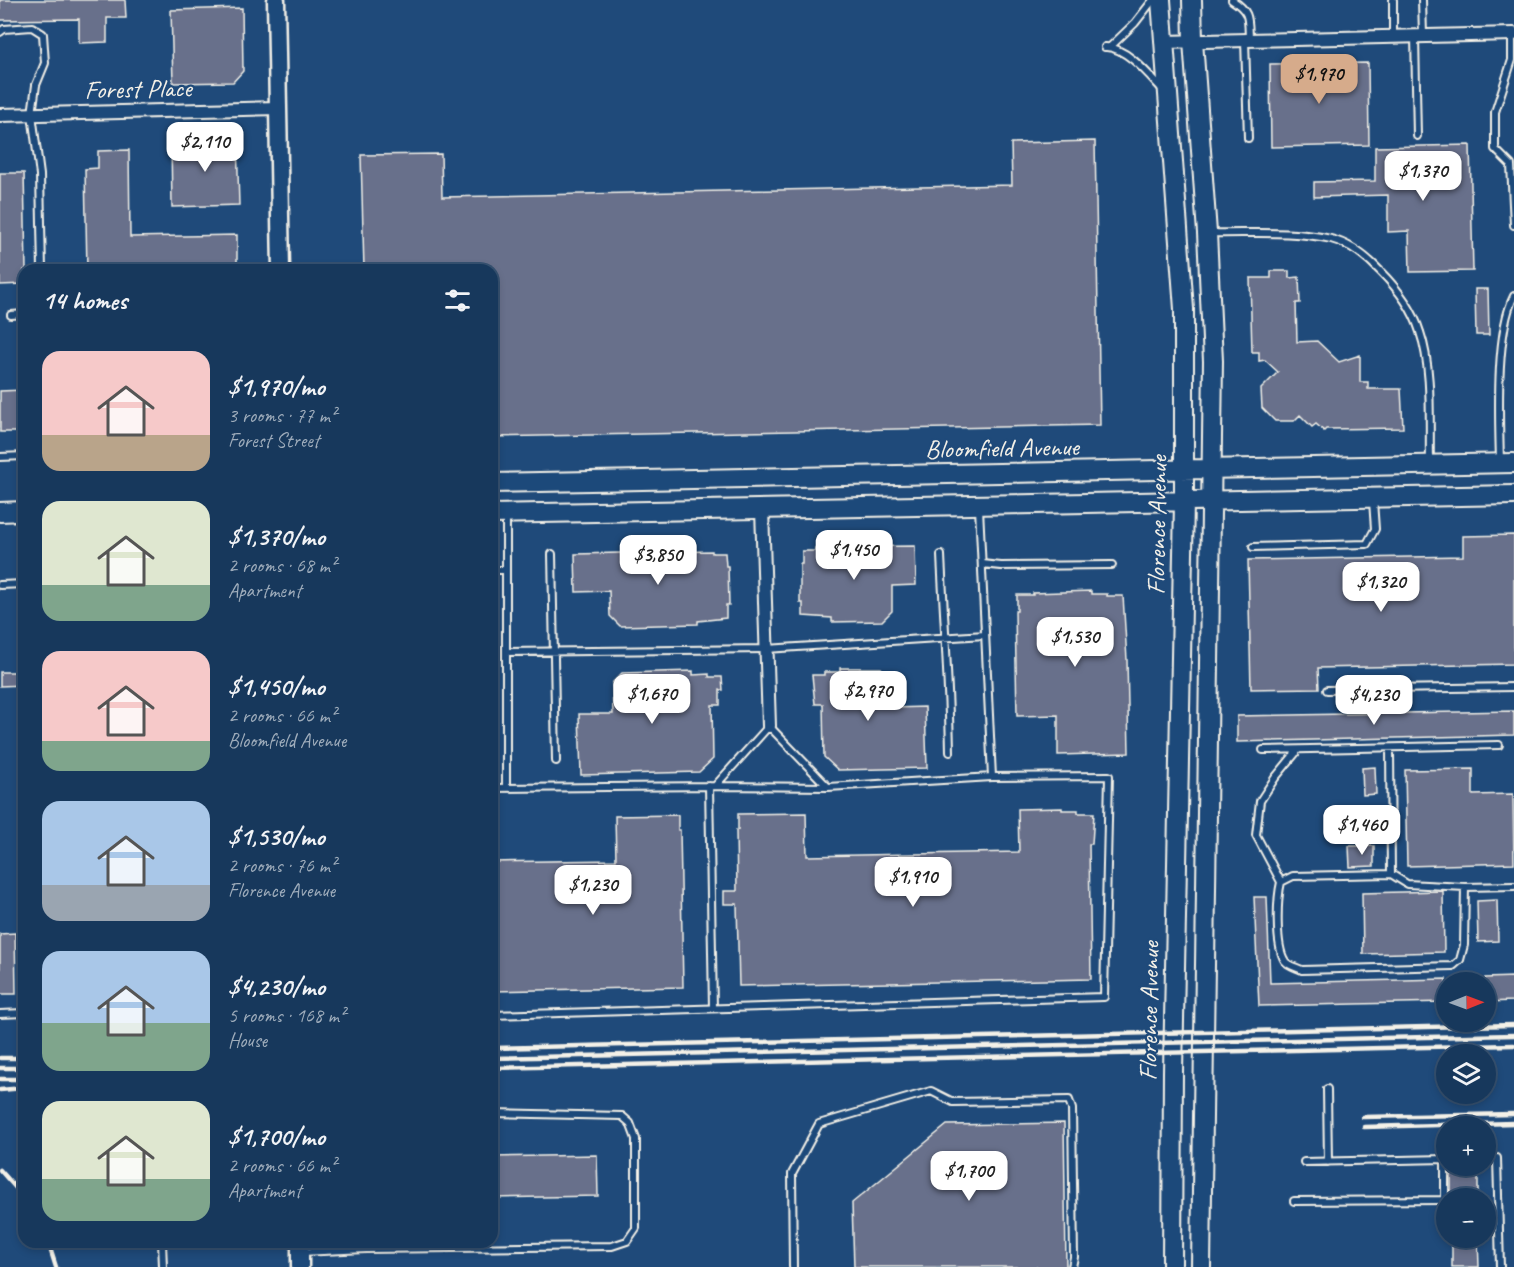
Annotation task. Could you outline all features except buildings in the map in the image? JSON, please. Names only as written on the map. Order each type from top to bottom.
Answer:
[{"type":"main road","name":"Florence Avenue","points":[[1161,0],[1184,309],[1184,501],[1173,1060],[1172,1267]]},
{"type":"main road","points":[[1192,0],[1213,361],[1201,1267]]},
{"type":"main road","points":[[1177,218],[1183,226],[1207,233]]},
{"type":"main road","name":"Bloomfield Avenue","points":[[498,483],[1507,463]]},
{"type":"main road","points":[[761,478],[762,509]]},
{"type":"main road","points":[[499,514],[1514,495]]},
{"type":"main road","points":[[0,512],[18,511]]},
{"type":"street","points":[[276,0],[281,264]]},
{"type":"street","points":[[1163,42],[1513,34]]},
{"type":"street","name":"Forest Place","points":[[0,115],[278,108]]},
{"type":"street","points":[[762,509],[769,726]]},
{"type":"lane","points":[[1153,0],[1135,22],[1108,47],[1132,58],[1167,94]]},
{"type":"lane","points":[[1232,0],[1244,7],[1248,15],[1248,138]]},
{"type":"lane","points":[[1393,0],[1393,37]]},
{"type":"lane","points":[[1417,136],[1422,0]]},
{"type":"lane","points":[[0,32],[4,29],[32,27],[44,34],[45,63],[36,85],[32,114],[40,175],[42,264]]},
{"type":"lane","points":[[1513,34],[1512,60],[1495,112],[1495,149],[1511,165],[1514,225]]},
{"type":"lane","points":[[1207,233],[1311,235],[1350,245],[1373,263],[1401,297],[1421,333],[1428,374],[1430,464]]},
{"type":"lane","points":[[1507,463],[1499,409],[1506,318],[1514,296]]},
{"type":"lane","points":[[12,315],[18,314]]},
{"type":"lane","points":[[0,457],[18,456]]},
{"type":"lane","points":[[1253,547],[1367,544],[1375,529],[1373,497]]},
{"type":"lane","points":[[979,504],[992,777]]},
{"type":"lane","points":[[499,514],[506,570],[506,788]]},
{"type":"lane","points":[[552,554],[556,761]]},
{"type":"lane","points":[[941,555],[944,638],[949,680],[950,752]]},
{"type":"lane","points":[[982,564],[1112,565]]},
{"type":"lane","points":[[498,570],[506,570]]},
{"type":"lane","points":[[0,585],[18,584]]},
{"type":"lane","points":[[506,652],[766,649],[985,636]]},
{"type":"lane","points":[[1327,690],[1514,687]]},
{"type":"lane","points":[[712,1008],[712,786],[769,726],[828,787]]},
{"type":"lane","points":[[1263,750],[1500,745]]},
{"type":"lane","points":[[1390,748],[1391,874]]},
{"type":"lane","points":[[1298,750],[1260,801],[1256,836],[1281,882],[1278,896],[1280,952],[1287,963],[1302,970],[1453,966],[1460,960],[1464,945],[1465,887]]},
{"type":"lane","points":[[498,788],[828,787],[992,777],[1109,776],[1104,997],[498,1015]]},
{"type":"lane","points":[[1281,882],[1293,876],[1391,874],[1407,884],[1465,887],[1514,886]]},
{"type":"lane","points":[[0,1014],[18,1013]]},
{"type":"lane","points":[[1327,1089],[1328,1162]]},
{"type":"lane","points":[[793,1267],[792,1174],[819,1124],[931,1091],[953,1102],[1069,1100],[1072,1121],[1074,1257],[1072,1267]]},
{"type":"lane","points":[[498,1113],[622,1116],[630,1123],[636,1139],[636,1228],[627,1241],[612,1246],[498,1246]]},
{"type":"lane","points":[[1496,1158],[1500,1267]]},
{"type":"lane","points":[[1304,1162],[1436,1159]]},
{"type":"lane","points":[[1294,1202],[1445,1200],[1445,1176]]},
{"type":"lane","points":[[162,1248],[163,1267]]},
{"type":"lane","points":[[300,1254],[344,1248]]},
{"type":"railway","points":[[498,1048],[1514,1025]]},
{"type":"railway","points":[[498,1058],[1514,1035]]},
{"type":"railway","points":[[498,1068],[1514,1045]]},
{"type":"railway","points":[[0,1058],[18,1058]]},
{"type":"railway","points":[[0,1068],[18,1068]]},
{"type":"railway","points":[[0,1079],[18,1079]]},
{"type":"railway","points":[[0,1090],[18,1088]]},
{"type":"railway","points":[[1363,1117],[1514,1114]]},
{"type":"railway","points":[[1364,1127],[1514,1123]]},
{"type":"railway","points":[[0,1170],[18,1190]]},
{"type":"railway","points":[[50,1248],[56,1267]]}]
